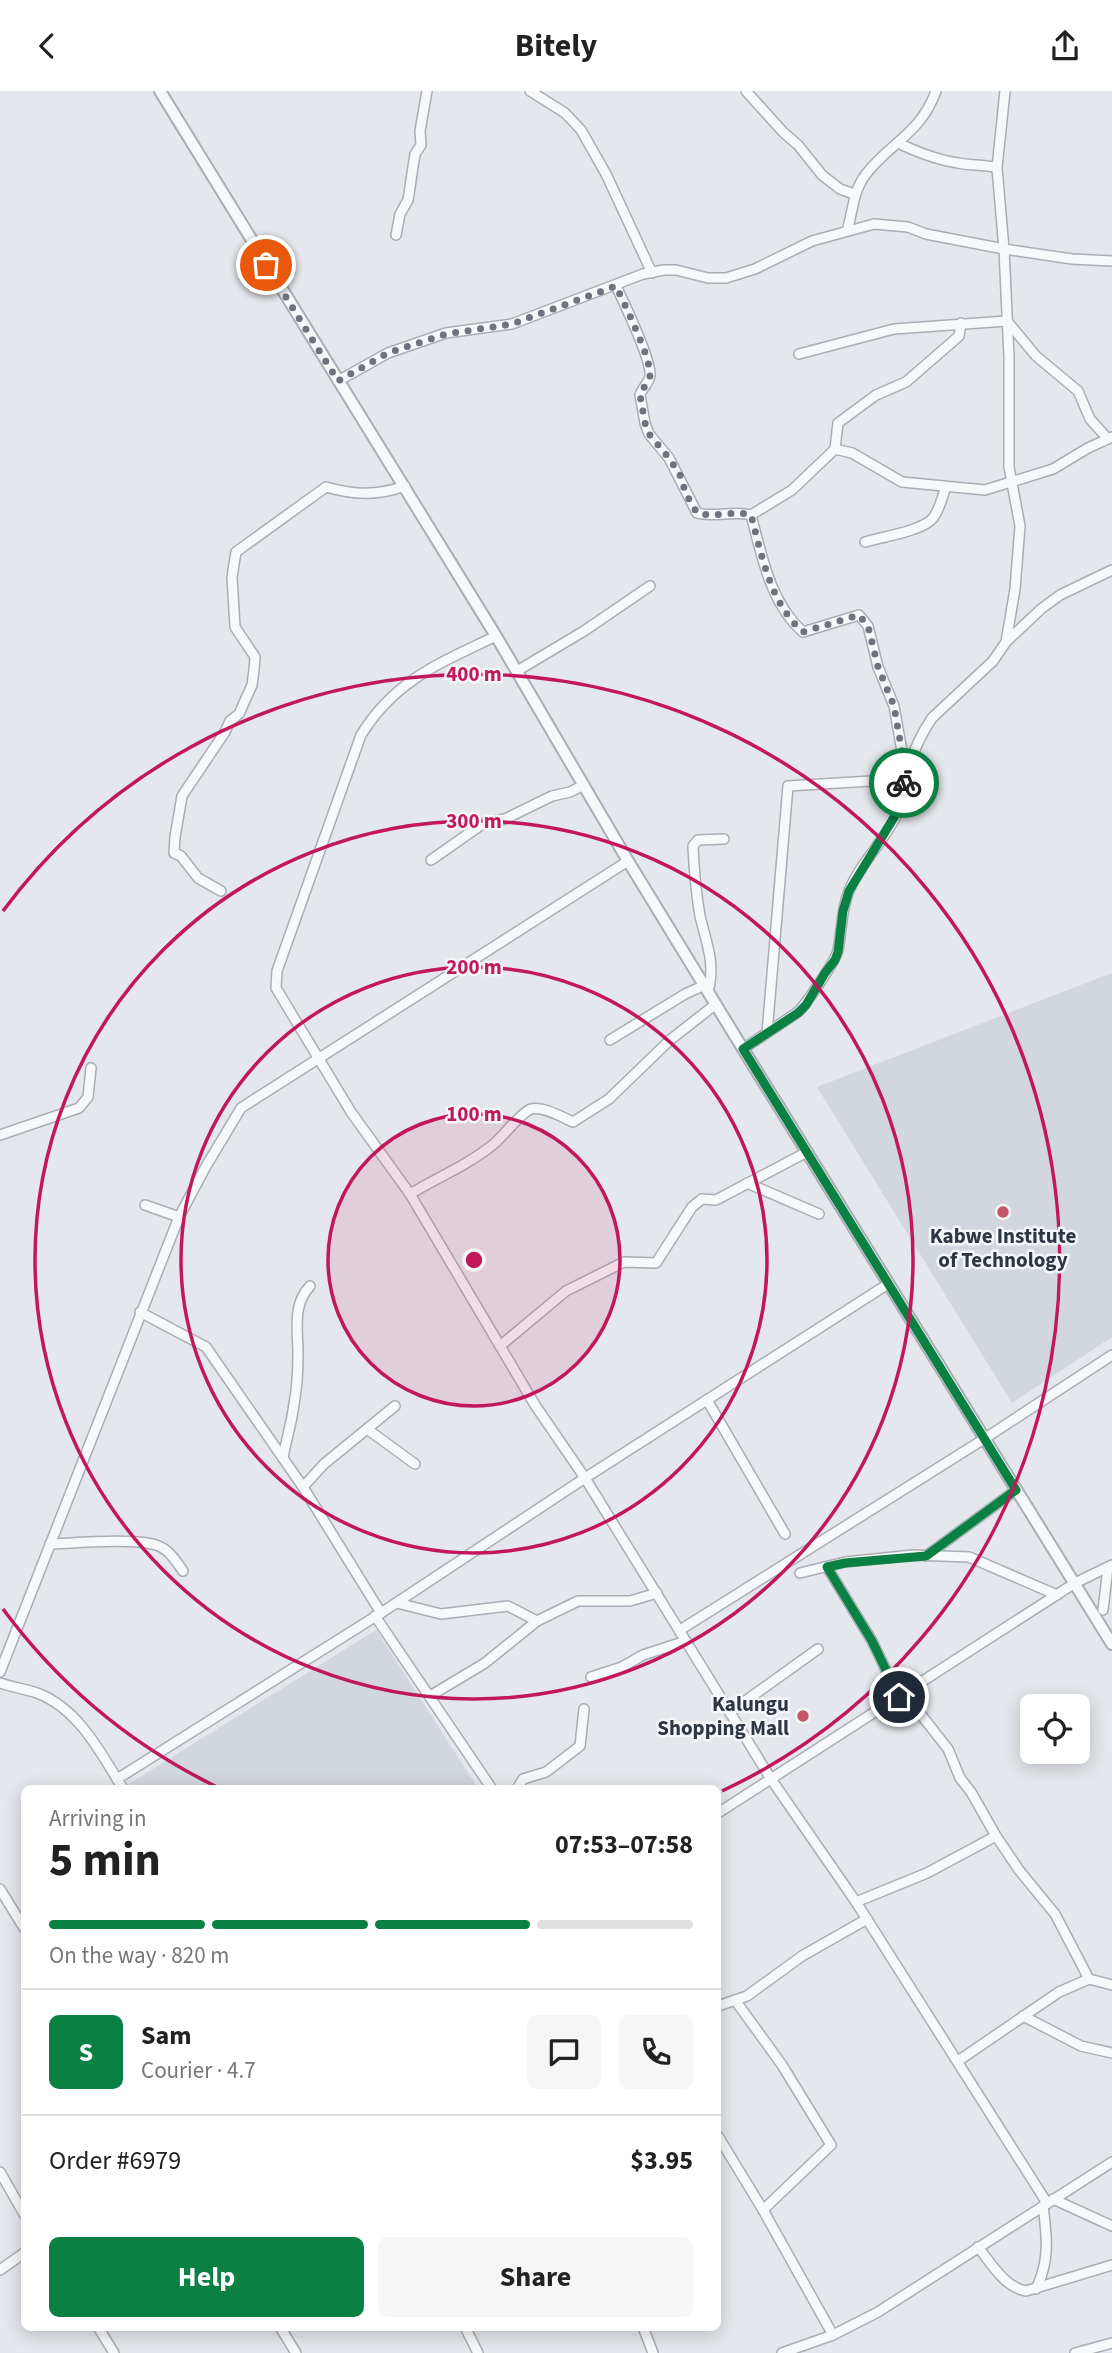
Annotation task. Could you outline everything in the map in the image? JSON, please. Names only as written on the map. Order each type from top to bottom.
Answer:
[{"type":"street","points":[[160,91],[405,486],[628,861],[984,1439],[1075,1583],[1103,1611]]},
{"type":"street","points":[[396,235],[400,214],[408,200],[415,154],[422,139],[420,131],[427,91]]},
{"type":"street","points":[[530,91],[565,114],[581,131],[611,184],[652,273]]},
{"type":"street","points":[[746,91],[798,145],[822,175],[840,189],[854,194]]},
{"type":"street","points":[[847,231],[853,212],[854,194],[865,175],[925,117],[936,91]]},
{"type":"street","points":[[1005,91],[997,168],[1007,321],[1009,467],[1020,526],[1015,589],[1006,642]]},
{"type":"street","points":[[898,143],[928,156],[997,168]]},
{"type":"street","points":[[338,381],[388,353],[446,334],[512,324],[643,274],[664,269],[708,278],[726,278],[755,269],[812,241],[874,224],[908,227],[926,234],[1072,260],[1112,261]]},
{"type":"street","points":[[616,286],[633,322],[649,371],[649,380],[640,395],[649,434],[680,475],[686,494],[697,513],[704,515],[751,515],[792,490],[835,449],[838,423],[876,395],[900,385],[923,369],[959,336],[961,323]]},
{"type":"street","points":[[799,354],[894,329],[1007,321]]},
{"type":"street","points":[[835,449],[852,453],[902,482],[985,491],[1053,469],[1110,438],[1090,419],[1078,391],[1036,356],[1007,321]]},
{"type":"street","points":[[221,891],[198,878],[181,856],[174,853],[182,796],[230,721],[239,714],[252,685],[255,657],[235,627],[232,577],[236,552],[326,487],[346,492],[376,494],[405,486]]},
{"type":"street","points":[[865,541],[903,532],[931,521],[946,487]]},
{"type":"street","points":[[751,515],[769,580],[791,622],[803,632],[859,615],[868,626],[878,667],[894,706],[906,777]]},
{"type":"street","points":[[743,1049],[798,1013],[835,960],[849,891],[898,811],[915,750],[932,718],[993,661],[1006,642],[1041,609],[1060,595],[1112,570]]},
{"type":"street","points":[[517,671],[584,631],[650,586]]},
{"type":"street","points":[[496,636],[427,669],[383,703],[361,735],[276,971],[276,988],[351,1112],[410,1194],[535,1405],[585,1478],[771,1779],[856,1902],[1048,2203],[1047,2257],[1036,2289]]},
{"type":"street","points":[[767,1033],[788,786],[906,777]]},
{"type":"street","points":[[431,860],[484,823],[505,818],[552,796],[584,785]]},
{"type":"street","points":[[610,1040],[685,995],[706,988],[712,977],[710,950],[694,877],[693,846],[698,840],[724,839]]},
{"type":"street","points":[[0,1672],[179,1217],[241,1108],[628,861]]},
{"type":"street","points":[[410,1194],[490,1147],[528,1110],[535,1108],[547,1111],[573,1122],[608,1099],[670,1040],[716,1004]]},
{"type":"street","points":[[0,1135],[79,1108],[88,1097],[92,1068]]},
{"type":"street","points":[[500,1346],[566,1291],[624,1262],[656,1263],[692,1207],[702,1199],[716,1200],[807,1152]]},
{"type":"street","points":[[747,1183],[819,1213]]},
{"type":"street","points":[[145,1205],[179,1217]]},
{"type":"street","points":[[117,1779],[397,1602],[888,1284]]},
{"type":"street","points":[[284,1458],[294,1405],[298,1352],[296,1330],[300,1301],[302,1294],[310,1286]]},
{"type":"street","points":[[140,1312],[206,1347],[303,1487],[429,1696],[489,1785]]},
{"type":"street","points":[[680,1630],[984,1439],[1112,1355]]},
{"type":"street","points":[[707,1400],[785,1534]]},
{"type":"street","points":[[303,1487],[324,1464],[395,1406]]},
{"type":"street","points":[[367,1429],[415,1464]]},
{"type":"street","points":[[926,1556],[1016,1490]]},
{"type":"street","points":[[50,1544],[157,1545],[172,1554],[183,1571]]},
{"type":"street","points":[[800,1573],[858,1561],[969,1556],[1056,1595]]},
{"type":"street","points":[[827,1567],[901,1695],[948,1749],[960,1778],[996,1836],[1019,1870],[1055,1914],[1089,1979]]},
{"type":"street","points":[[721,1811],[1075,1583],[1111,1568]]},
{"type":"street","points":[[1111,1568],[1103,1611],[1112,1644]]},
{"type":"street","points":[[429,1696],[485,1663],[537,1621],[578,1601],[630,1601],[657,1593]]},
{"type":"street","points":[[397,1602],[441,1614],[508,1606],[537,1621]]},
{"type":"street","points":[[591,1677],[622,1667],[643,1655],[686,1641]]},
{"type":"street","points":[[730,1712],[818,1649]]},
{"type":"street","points":[[0,1683],[38,1693],[77,1720],[121,1785]]},
{"type":"street","points":[[519,1785],[523,1779],[546,1772],[580,1746],[584,1709]]},
{"type":"street","points":[[856,1902],[927,1873],[996,1836]]},
{"type":"street","points":[[0,1889],[21,1923]]},
{"type":"street","points":[[721,2005],[747,1996],[802,1956],[867,1919]]},
{"type":"street","points":[[958,2061],[1045,2000],[1089,1979],[1112,1985]]},
{"type":"street","points":[[735,2000],[782,2064],[831,2145],[763,2210]]},
{"type":"street","points":[[1023,2016],[1082,2046],[1112,2053]]},
{"type":"street","points":[[721,2141],[833,2335]]},
{"type":"street","points":[[782,2353],[833,2335],[878,2312],[1111,2164]]},
{"type":"street","points":[[0,2172],[21,2209]]},
{"type":"street","points":[[1048,2203],[1112,2226]]},
{"type":"street","points":[[978,2247],[994,2268],[1013,2286],[1026,2291],[1112,2266]]},
{"type":"street","points":[[0,2270],[21,2255]]},
{"type":"street","points":[[100,2331],[114,2353]]},
{"type":"street","points":[[282,2331],[296,2353]]},
{"type":"street","points":[[466,2331],[478,2353]]},
{"type":"street","points":[[645,2331],[653,2353]]},
{"type":"street","points":[[1074,2353],[1112,2343]]},
{"type":"shaded area","name":"Kabwe Institute of Technology","points":[[1112,973],[1112,1337],[1012,1403],[817,1087]]},
{"type":"shaded area","points":[[376,1630],[476,1785],[130,1785]]},
{"type":"way so far","points":[[266,265],[338,381],[388,353],[446,334],[512,324],[616,286],[633,322],[650,375],[640,395],[645,423],[649,434],[680,475],[686,494],[697,513],[751,515],[769,580],[791,622],[803,632],[859,615],[868,626],[878,667],[894,706],[906,775],[904,783]]},
{"type":"place","name":"Kabwe Institute of Technology","points":[[1003,1212]]},
{"type":"place","name":"Kalungu Shopping Mall","points":[[803,1716]]},
{"type":"route","points":[[899,1697],[872,1641],[827,1567],[913,1555],[926,1556],[1016,1490],[743,1049],[798,1013],[835,960],[849,891],[898,811],[904,783]]}]
